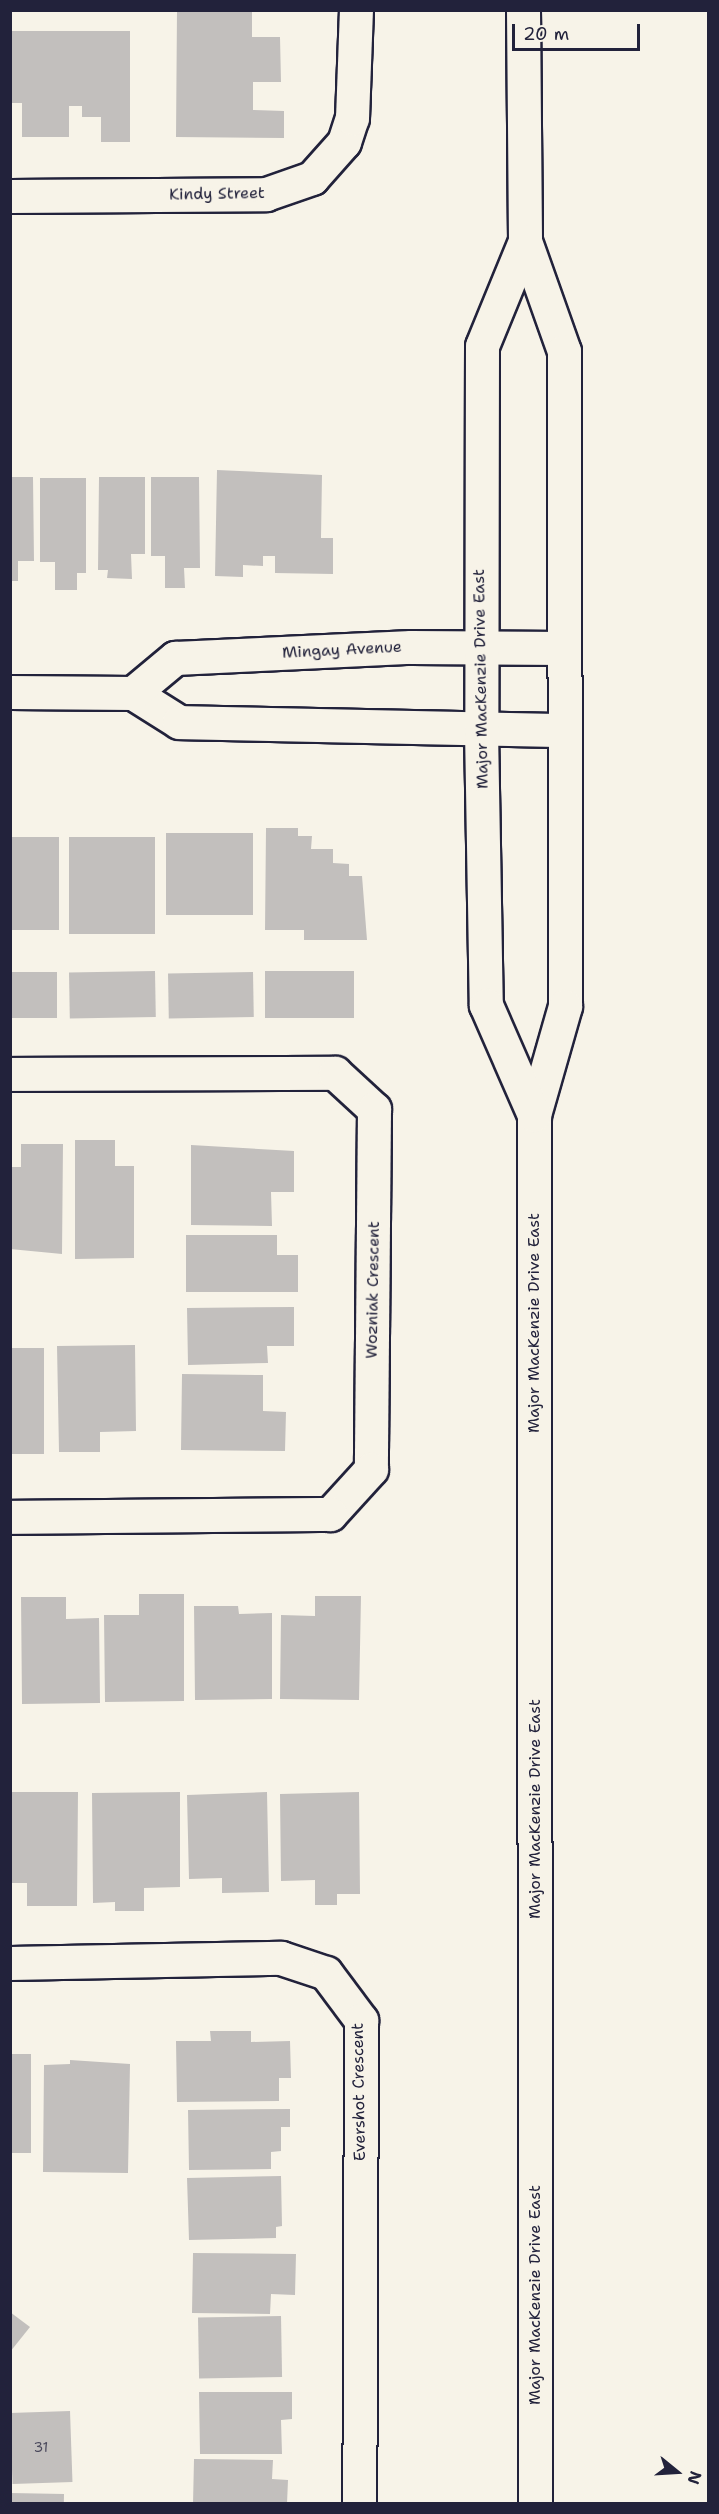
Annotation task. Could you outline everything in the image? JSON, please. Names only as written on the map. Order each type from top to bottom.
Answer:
[{"type":"street","name":"Kindy Street","points":[[10,196],[266,194],[312,178],[344,142],[352,118],[356,10]]},
{"type":"street","name":"Major MacKenzie Drive East","points":[[523,10],[525,241],[564,351],[565,1006],[534,1115],[535,2504]]},
{"type":"street","name":"Major MacKenzie Drive East","points":[[525,241],[482,346],[480,646],[486,1005],[534,1115]]},
{"type":"street","name":"Mingay Avenue","points":[[133,693],[175,657],[480,646],[564,648]]},
{"type":"street","points":[[10,692],[133,693],[179,722],[564,730]]},
{"type":"street","name":"Wozniak Crescent","points":[[10,1074],[335,1073],[374,1109],[371,1469],[330,1514],[10,1517]]},
{"type":"street","name":"Evershot Crescent","points":[[10,1963],[281,1958],[326,1973],[361,2020],[359,2504]]},
{"type":"building","points":[[177,10],[252,10],[252,37],[280,37],[281,82],[253,82],[253,110],[284,111],[284,138],[176,137]]},
{"type":"building","points":[[10,31],[130,31],[130,142],[101,142],[101,117],[82,117],[82,106],[69,106],[69,137],[22,137],[22,103],[10,103]]},
{"type":"building","points":[[217,470],[322,475],[321,538],[333,538],[333,574],[275,573],[275,556],[263,556],[263,566],[243,565],[243,577],[215,576]]},
{"type":"building","points":[[10,477],[33,477],[34,561],[18,561],[18,581],[10,581]]},
{"type":"building","points":[[99,477],[145,477],[145,554],[131,554],[132,579],[107,578],[108,570],[98,570]]},
{"type":"building","points":[[151,477],[199,477],[200,568],[184,568],[185,588],[165,588],[165,556],[151,556]]},
{"type":"building","points":[[40,478],[86,478],[86,573],[77,573],[77,590],[55,590],[55,562],[40,562]]},
{"type":"building","points":[[266,828],[298,828],[298,836],[312,836],[311,849],[333,849],[333,863],[349,864],[349,876],[362,876],[367,940],[304,940],[304,930],[265,930]]},
{"type":"building","points":[[166,833],[253,833],[253,915],[166,915]]},
{"type":"building","points":[[10,837],[59,837],[59,930],[10,930]]},
{"type":"building","points":[[69,837],[155,837],[155,934],[69,934]]},
{"type":"building","points":[[155,971],[156,1017],[70,1018],[69,973]]},
{"type":"building","points":[[265,971],[354,971],[354,1018],[265,1018]]},
{"type":"building","points":[[10,972],[57,972],[57,1018],[10,1018]]},
{"type":"building","points":[[253,972],[254,1017],[169,1018],[168,973]]},
{"type":"building","points":[[75,1140],[115,1140],[115,1166],[134,1166],[134,1258],[75,1259]]},
{"type":"building","points":[[21,1144],[63,1144],[62,1254],[10,1249],[10,1167],[21,1167]]},
{"type":"building","points":[[191,1145],[294,1151],[294,1192],[271,1192],[272,1226],[191,1225]]},
{"type":"building","points":[[186,1235],[277,1235],[277,1255],[298,1255],[298,1292],[186,1292]]},
{"type":"building","points":[[294,1307],[294,1346],[267,1346],[268,1363],[188,1365],[187,1308]]},
{"type":"building","points":[[135,1345],[136,1431],[100,1432],[100,1452],[59,1452],[57,1346]]},
{"type":"building","points":[[10,1348],[44,1348],[44,1454],[10,1454]]},
{"type":"building","points":[[182,1374],[263,1375],[263,1411],[286,1412],[285,1451],[181,1450]]},
{"type":"building","points":[[139,1594],[184,1594],[184,1701],[105,1702],[104,1615],[139,1615]]},
{"type":"building","points":[[315,1596],[361,1596],[359,1700],[280,1699],[281,1615],[315,1616]]},
{"type":"building","points":[[21,1597],[66,1597],[66,1619],[99,1618],[100,1703],[22,1704]]},
{"type":"building","points":[[194,1606],[238,1606],[239,1614],[272,1613],[272,1699],[195,1700]]},
{"type":"building","points":[[10,1792],[78,1792],[77,1906],[27,1906],[27,1883],[10,1883]]},
{"type":"building","points":[[180,1792],[180,1887],[144,1888],[144,1911],[115,1911],[115,1902],[93,1903],[92,1793]]},
{"type":"building","points":[[267,1792],[269,1892],[222,1893],[222,1878],[189,1879],[187,1795]]},
{"type":"building","points":[[359,1792],[360,1894],[337,1894],[337,1905],[315,1905],[315,1880],[281,1881],[280,1794]]},
{"type":"building","points":[[210,2031],[251,2031],[251,2042],[290,2041],[291,2078],[279,2078],[279,2101],[177,2102],[176,2041],[211,2041]]},
{"type":"building","points":[[10,2054],[31,2054],[31,2153],[10,2153]]},
{"type":"building","points":[[70,2060],[130,2064],[128,2173],[43,2172],[44,2065],[70,2064]]},
{"type":"building","points":[[290,2109],[290,2127],[281,2127],[281,2151],[271,2152],[271,2169],[189,2170],[188,2110]]},
{"type":"building","points":[[281,2176],[282,2226],[276,2227],[276,2238],[189,2240],[187,2178]]},
{"type":"building","points":[[193,2253],[296,2254],[295,2295],[271,2294],[270,2314],[192,2313]]},
{"type":"building","points":[[10,2312],[30,2327],[10,2352]]},
{"type":"building","points":[[281,2316],[282,2377],[199,2378],[198,2317]]},
{"type":"building","points":[[199,2392],[292,2392],[292,2419],[281,2420],[282,2454],[200,2454]]},
{"type":"building","points":[[70,2411],[72,2482],[13,2484],[10,2413]]},
{"type":"building","points":[[194,2459],[273,2460],[272,2479],[288,2480],[287,2504],[193,2504]]},
{"type":"building","points":[[10,2493],[64,2494],[64,2504],[10,2504]]}]
